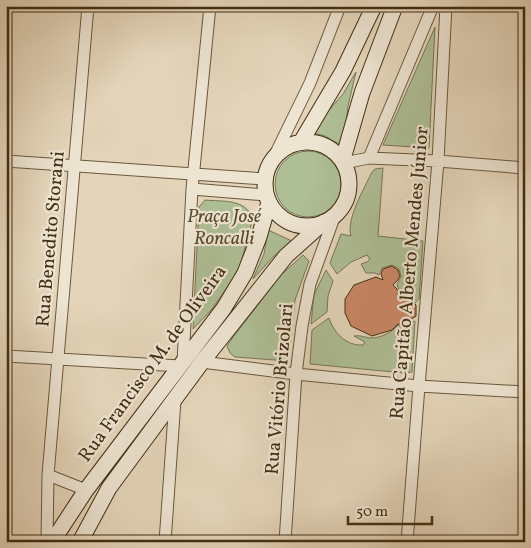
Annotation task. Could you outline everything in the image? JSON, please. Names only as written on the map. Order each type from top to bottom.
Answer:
[{"type":"main road","points":[[301,142],[343,71],[374,6]]},
{"type":"main road","points":[[344,161],[323,145],[312,142],[290,145],[280,152],[272,161],[265,179],[268,199],[276,213],[287,221],[299,225],[312,226],[330,219],[344,205],[348,193],[349,180],[344,161],[362,93],[395,6]]},
{"type":"main road","name":"Rua Francisco M. de Oliveira","points":[[52,542],[86,490],[224,308],[245,273],[259,237],[268,199]]},
{"type":"main road","name":"Rua Francisco M. de Oliveira","points":[[80,542],[109,488],[202,362],[286,256],[330,219]]},
{"type":"street","name":"Rua Benedito Storani","points":[[47,542],[48,475],[88,6]]},
{"type":"street","points":[[6,356],[182,364],[192,189],[210,6]]},
{"type":"street","points":[[272,161],[310,83],[340,6]]},
{"type":"street","points":[[369,158],[432,6]]},
{"type":"street","name":"Rua Capitão Alberto Mendes Júnior","points":[[407,542],[438,160],[446,6]]},
{"type":"street","points":[[344,161],[369,158],[438,160],[525,168]]},
{"type":"street","points":[[6,160],[265,179]]},
{"type":"street","points":[[192,189],[268,199]]},
{"type":"street","name":"Rua Vitório Brizolari","points":[[285,542],[296,374],[307,296],[330,219]]},
{"type":"street","points":[[202,362],[296,374],[419,386],[525,392]]},
{"type":"street","points":[[165,542],[175,400]]},
{"type":"street","points":[[48,475],[86,490]]},
{"type":"green space","points":[[435,27],[429,148],[383,145]]},
{"type":"green space","points":[[356,72],[348,106],[344,147],[325,136],[310,132],[343,94]]},
{"type":"green space","points":[[308,151],[321,154],[331,161],[338,171],[341,184],[338,197],[331,207],[321,214],[308,217],[295,214],[285,207],[278,197],[275,184],[278,171],[285,161],[295,154]]},
{"type":"green space","points":[[383,168],[378,236],[423,241],[419,299],[415,303],[409,295],[401,294],[397,285],[401,276],[399,269],[392,265],[382,268],[379,275],[366,273],[361,264],[370,259],[367,255],[351,262],[337,274],[330,263],[341,234],[351,236],[350,229],[353,213],[372,172],[375,169]]},
{"type":"green space","name":"Praça José Roncalli","points":[[205,200],[239,204],[253,218],[239,270],[212,309],[193,329],[199,207]]},
{"type":"green space","points":[[268,230],[292,241],[273,257],[253,279],[264,254]]},
{"type":"green space","points":[[303,255],[309,261],[295,300],[288,361],[235,357],[230,353],[227,346],[281,275]]},
{"type":"green space","points":[[326,270],[333,281],[328,296],[327,312],[311,324],[314,295]]},
{"type":"green space","points":[[329,318],[334,329],[342,338],[357,345],[363,345],[365,342],[354,336],[379,337],[398,325],[415,321],[412,372],[404,373],[310,364],[312,330]]},
{"type":"building","points":[[392,266],[398,270],[400,276],[393,285],[397,289],[399,297],[408,296],[416,305],[416,316],[405,323],[398,324],[392,330],[372,336],[351,326],[345,313],[345,299],[354,285],[376,277],[383,280],[381,274],[383,269]]}]
